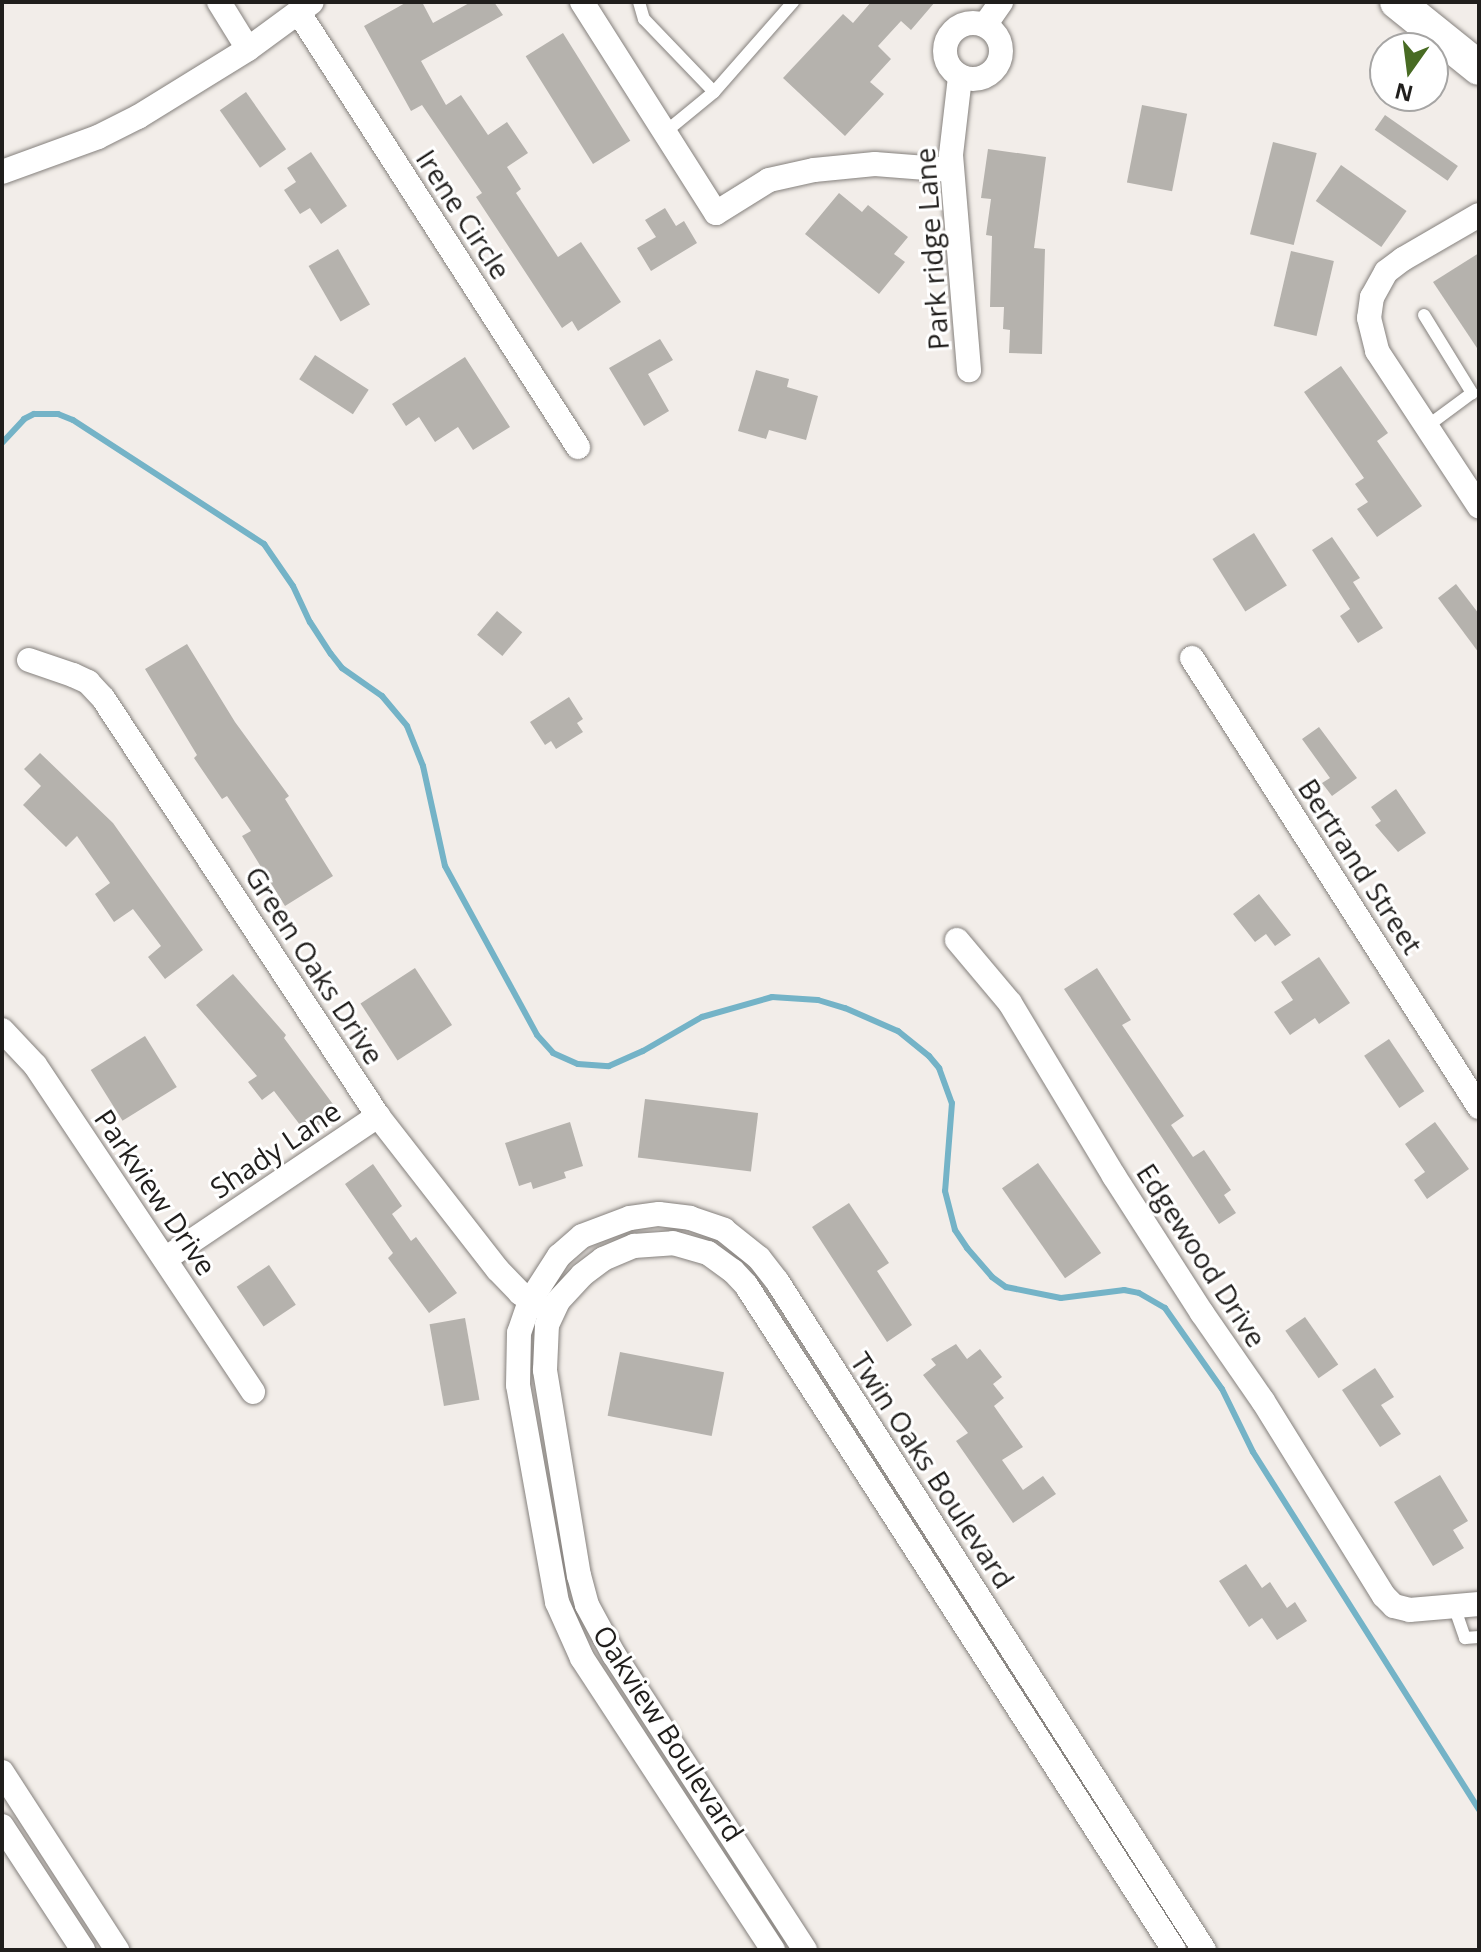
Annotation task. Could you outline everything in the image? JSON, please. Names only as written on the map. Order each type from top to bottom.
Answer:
[{"type":"main road","points":[[1397,2],[1479,68]]},
{"type":"street","points":[[219,2],[248,49]]},
{"type":"street","points":[[582,2],[716,213],[769,180],[814,170],[875,164],[952,170]]},
{"type":"street","points":[[960,77],[987,76],[999,64],[998,37],[985,25],[1001,2]]},
{"type":"street","points":[[2,172],[98,137],[138,117],[248,49],[305,8]]},
{"type":"street","name":"Irene Circle","points":[[305,8],[578,447]]},
{"type":"street","name":"Park ridge Lane","points":[[969,370],[952,170],[960,77],[947,63],[945,43],[957,27],[966,23],[985,25]]},
{"type":"street","points":[[1479,215],[1386,272],[1372,297],[1369,318],[1372,339],[1479,506]]},
{"type":"street","name":"Bertrand Street","points":[[1192,658],[1479,1107]]},
{"type":"street","name":"Green Oaks Drive","points":[[29,660],[80,678],[103,698],[378,1116],[476,1245],[541,1307]]},
{"type":"street","name":"Edgewood Drive","points":[[957,940],[1010,1003],[1170,1264],[1263,1401],[1376,1585],[1394,1606],[1410,1610],[1454,1606]]},
{"type":"street","name":"Parkview Drive","points":[[2,1030],[35,1065],[253,1392]]},
{"type":"street","name":"Shady Lane","points":[[165,1259],[378,1116]]},
{"type":"street","name":"Twin Oaks Boulevard","points":[[541,1307],[549,1269],[571,1244],[597,1229],[630,1218],[659,1214],[705,1222],[724,1230],[759,1258],[1204,1950]]},
{"type":"street","name":"Twin Oaks Boulevard","points":[[541,1307],[603,1259],[650,1242],[684,1245],[708,1253],[733,1271],[746,1285],[1174,1950]]},
{"type":"street","name":"Oakview Boulevard","points":[[541,1307],[519,1333],[518,1385],[561,1615],[582,1658],[773,1950]]},
{"type":"street","name":"Oakview Boulevard","points":[[541,1307],[545,1370],[587,1605],[614,1655],[805,1950]]},
{"type":"street","points":[[1454,1606],[1479,1604]]},
{"type":"street","points":[[2,1772],[117,1950]]},
{"type":"street","points":[[2,1826],[83,1950]]},
{"type":"street","points":[[41,1886],[66,1871]]},
{"type":"lane","points":[[639,2],[644,19],[714,92]]},
{"type":"lane","points":[[664,133],[714,92],[793,2]]},
{"type":"lane","points":[[1424,315],[1475,398],[1426,427]]},
{"type":"lane","points":[[1454,1606],[1465,1638],[1479,1637]]},
{"type":"building","points":[[407,2],[422,2],[433,23],[471,2],[494,2],[503,15],[421,61],[446,105],[461,95],[488,135],[507,122],[528,153],[507,167],[521,189],[516,193],[558,257],[581,242],[621,302],[578,331],[572,321],[562,328],[476,197],[482,193],[422,105],[411,111],[364,26]]},
{"type":"building","points":[[871,2],[935,2],[911,30],[901,21],[878,46],[891,59],[870,82],[884,94],[845,136],[783,78],[843,14],[853,23]]},
{"type":"building","points":[[563,33],[630,141],[593,164],[526,56]]},
{"type":"building","points":[[246,92],[286,149],[260,168],[220,110]]},
{"type":"building","points":[[1142,105],[1187,114],[1172,191],[1127,183]]},
{"type":"building","points":[[1385,115],[1458,166],[1448,181],[1375,130]]},
{"type":"building","points":[[1273,142],[1317,153],[1294,245],[1250,234]]},
{"type":"building","points":[[988,149],[1046,157],[1034,248],[1045,249],[1042,354],[1009,353],[1010,330],[1003,329],[1004,307],[990,307],[992,236],[986,235],[991,199],[981,198]]},
{"type":"building","points":[[311,152],[347,206],[321,224],[310,208],[300,214],[284,190],[296,182],[287,168]]},
{"type":"building","points":[[1341,165],[1407,211],[1381,247],[1316,201]]},
{"type":"building","points":[[839,193],[862,212],[868,205],[908,237],[894,254],[905,262],[879,294],[805,234]]},
{"type":"building","points":[[665,208],[676,226],[684,221],[697,243],[651,271],[637,248],[656,237],[645,220]]},
{"type":"building","points":[[338,249],[370,304],[341,321],[309,266]]},
{"type":"building","points":[[1291,251],[1334,261],[1317,336],[1274,326]]},
{"type":"building","points":[[1479,253],[1479,351],[1433,282]]},
{"type":"building","points":[[660,339],[673,360],[648,374],[669,411],[644,426],[609,368]]},
{"type":"building","points":[[315,355],[369,390],[353,414],[299,379]]},
{"type":"building","points":[[465,357],[510,427],[473,450],[458,427],[435,442],[419,417],[406,426],[392,404]]},
{"type":"building","points":[[1341,366],[1388,433],[1377,441],[1422,506],[1377,537],[1357,509],[1368,502],[1355,484],[1364,478],[1304,392]]},
{"type":"building","points":[[756,370],[789,379],[787,387],[818,396],[806,440],[769,430],[766,439],[738,431]]},
{"type":"building","points":[[1254,533],[1287,586],[1245,612],[1212,559]]},
{"type":"building","points":[[1332,537],[1360,578],[1353,582],[1383,628],[1358,643],[1340,616],[1350,609],[1312,550]]},
{"type":"building","points":[[1456,584],[1479,614],[1479,653],[1438,598]]},
{"type":"building","points":[[497,611],[522,632],[502,656],[477,635]]},
{"type":"building","points":[[187,644],[235,722],[289,796],[285,799],[333,876],[285,906],[242,836],[251,831],[227,796],[222,799],[194,758],[197,755],[145,669]]},
{"type":"building","points":[[569,697],[583,719],[577,723],[583,732],[556,749],[551,741],[545,745],[530,722]]},
{"type":"building","points":[[1319,727],[1357,778],[1332,796],[1322,783],[1330,778],[1302,739]]},
{"type":"building","points":[[40,753],[113,823],[203,950],[165,979],[148,957],[161,946],[133,909],[114,922],[95,894],[110,883],[77,836],[66,847],[23,805],[41,786],[24,769]]},
{"type":"building","points":[[1396,789],[1426,833],[1398,852],[1375,825],[1381,821],[1371,807]]},
{"type":"building","points":[[1259,894],[1291,935],[1275,946],[1266,934],[1255,942],[1233,914]]},
{"type":"building","points":[[1319,957],[1350,1003],[1319,1024],[1315,1018],[1290,1035],[1274,1012],[1293,1000],[1281,982]]},
{"type":"building","points":[[415,968],[452,1025],[398,1060],[360,1003]]},
{"type":"building","points":[[1097,968],[1131,1020],[1122,1025],[1184,1116],[1171,1125],[1193,1157],[1204,1150],[1231,1190],[1224,1195],[1236,1213],[1219,1224],[1064,989]]},
{"type":"building","points":[[233,974],[286,1035],[284,1038],[338,1111],[307,1134],[274,1091],[262,1100],[248,1082],[257,1076],[196,1005]]},
{"type":"building","points":[[145,1036],[177,1087],[123,1121],[91,1070]]},
{"type":"building","points":[[1389,1039],[1424,1091],[1399,1108],[1364,1056]]},
{"type":"building","points":[[645,1099],[758,1113],[751,1171],[638,1158]]},
{"type":"building","points":[[570,1122],[583,1166],[564,1172],[566,1178],[533,1189],[531,1182],[519,1186],[505,1143]]},
{"type":"building","points":[[1435,1122],[1469,1169],[1427,1199],[1414,1180],[1425,1172],[1405,1144]]},
{"type":"building","points":[[1038,1163],[1101,1253],[1065,1278],[1002,1188]]},
{"type":"building","points":[[373,1164],[402,1206],[392,1214],[411,1241],[416,1237],[457,1293],[429,1313],[388,1258],[393,1253],[345,1184]]},
{"type":"building","points":[[849,1203],[889,1263],[877,1271],[912,1325],[887,1342],[812,1227]]},
{"type":"building","points":[[269,1265],[296,1305],[264,1327],[237,1287]]},
{"type":"building","points":[[1305,1317],[1338,1365],[1319,1378],[1285,1331]]},
{"type":"building","points":[[465,1318],[479,1400],[444,1406],[430,1324]]},
{"type":"building","points":[[956,1344],[967,1359],[980,1349],[1002,1377],[993,1384],[1004,1398],[994,1406],[1023,1447],[1002,1460],[1023,1490],[1043,1476],[1056,1494],[1013,1523],[956,1441],[968,1433],[923,1375],[936,1365],[931,1359]]},
{"type":"building","points":[[620,1352],[724,1372],[712,1436],[608,1416]]},
{"type":"building","points":[[1375,1368],[1394,1397],[1381,1405],[1401,1434],[1380,1447],[1342,1390]]},
{"type":"building","points":[[1440,1475],[1468,1521],[1453,1530],[1464,1548],[1433,1566],[1394,1502]]},
{"type":"building","points":[[1246,1564],[1262,1588],[1270,1582],[1287,1608],[1295,1602],[1307,1621],[1277,1640],[1262,1618],[1249,1627],[1219,1581]]},
{"type":"waterway","points":[[2,443],[24,419],[34,414],[58,414],[73,420],[264,544],[293,586],[310,622],[331,654],[342,668],[382,696],[407,726],[423,766],[445,866],[537,1035],[553,1053],[578,1064],[609,1066],[643,1051],[702,1017],[772,997],[818,1000],[845,1008],[898,1031],[929,1056],[939,1068],[952,1103],[945,1191],[955,1230],[967,1248],[992,1277],[1006,1287],[1061,1298],[1124,1290],[1139,1293],[1165,1308],[1222,1389],[1253,1452],[1479,1809]]}]
